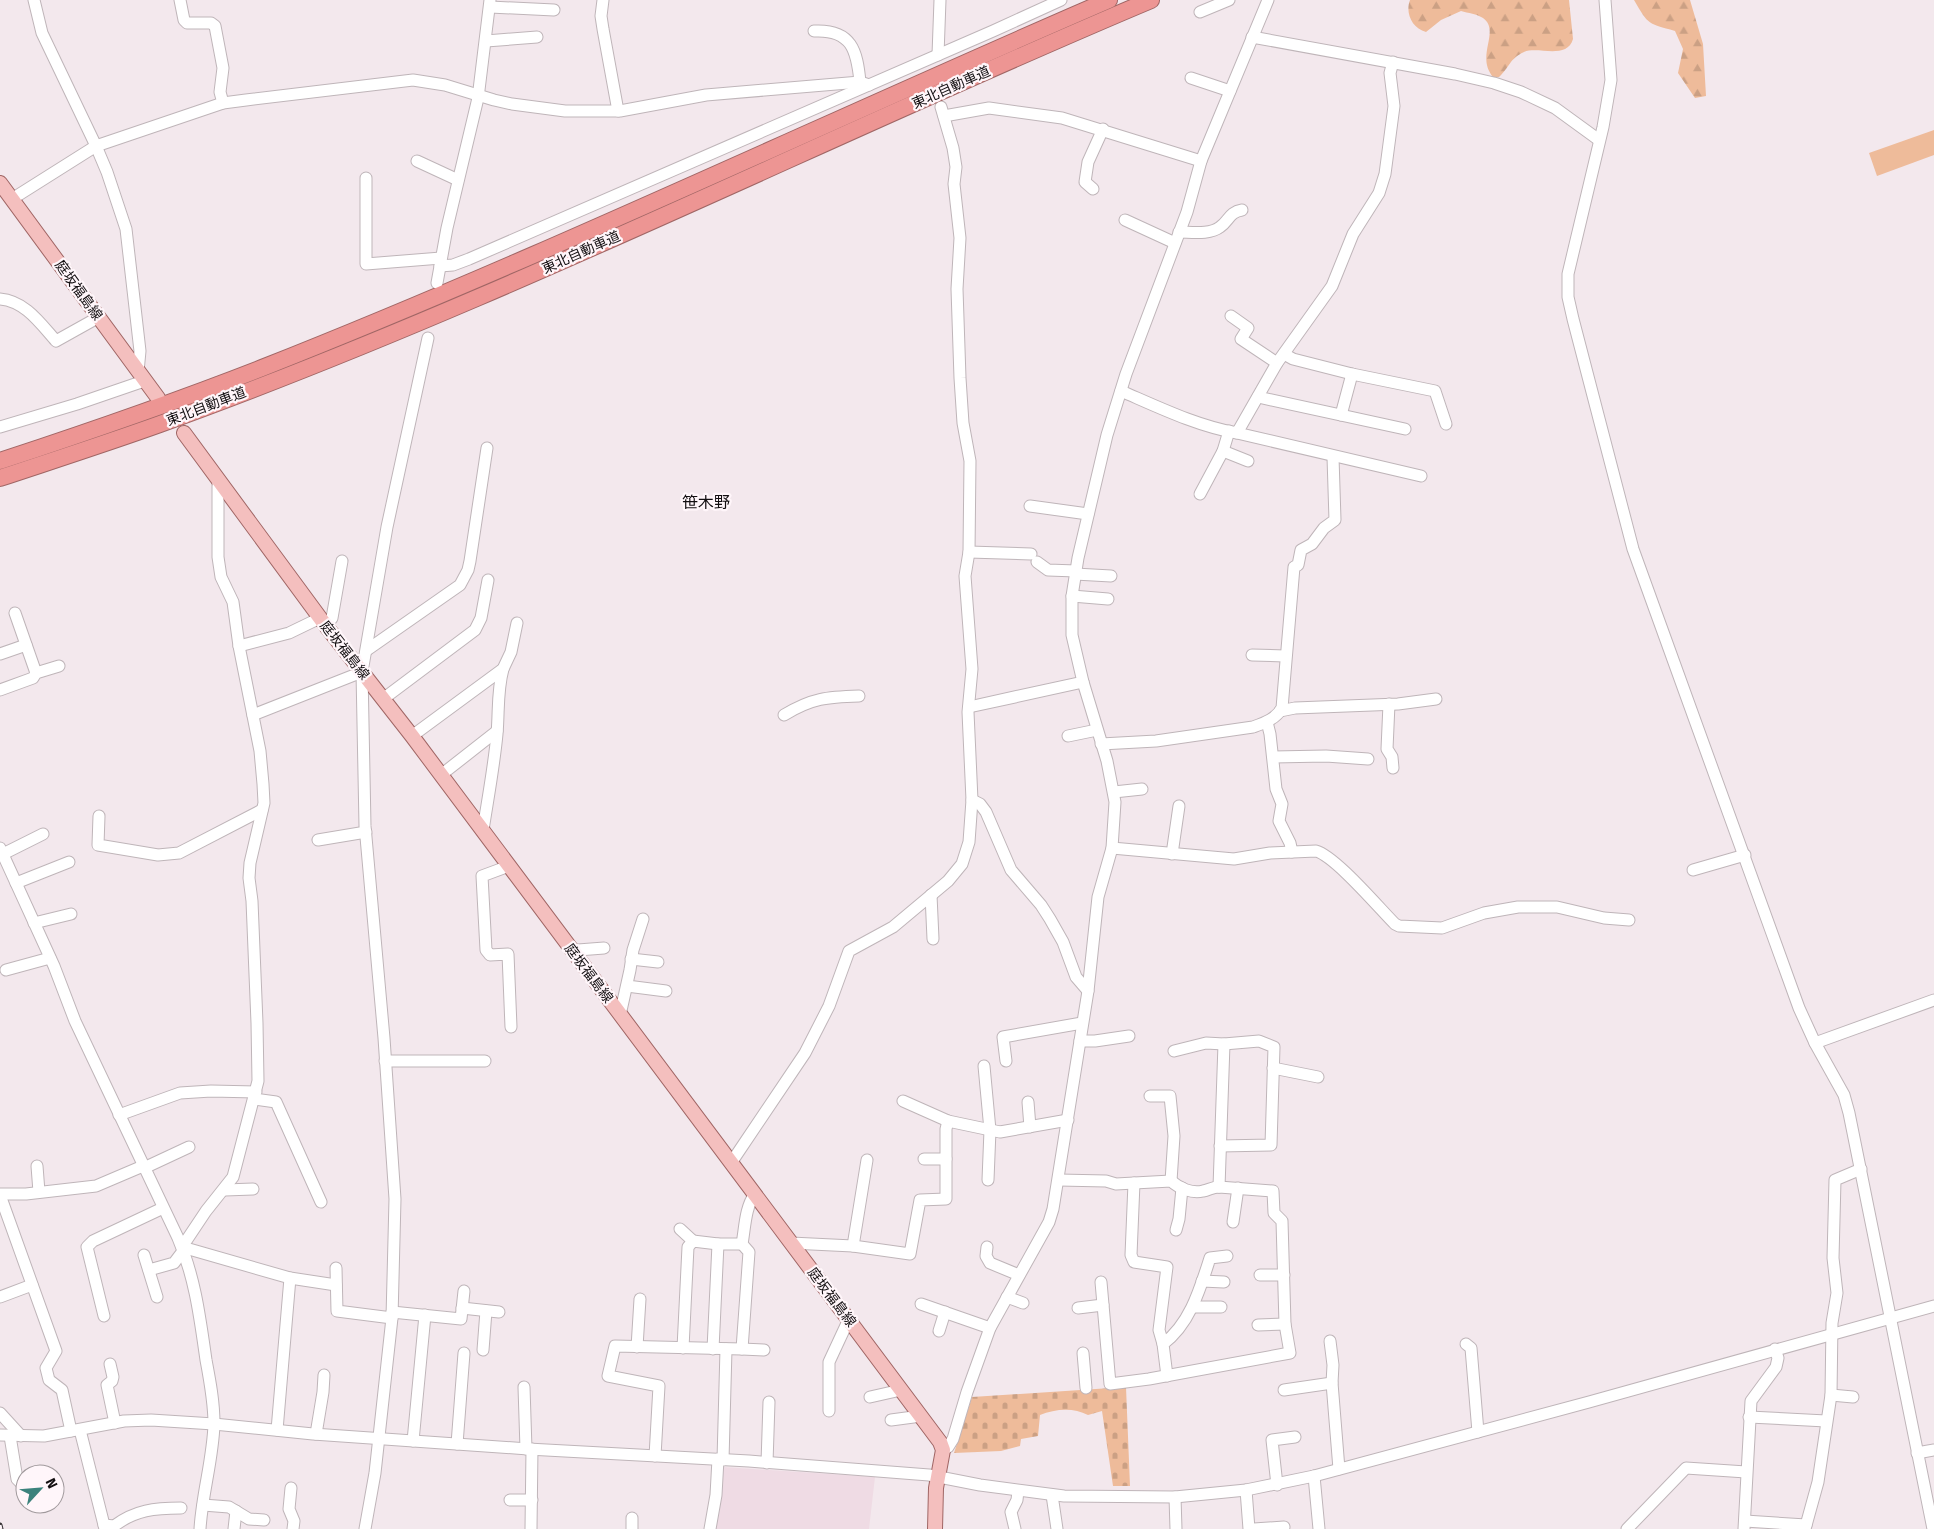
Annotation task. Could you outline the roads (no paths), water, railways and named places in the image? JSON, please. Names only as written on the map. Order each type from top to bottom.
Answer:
[{"type":"highway","name":"東北自動車道","points":[[0,461],[152,409],[260,369],[470,283],[1109,0]]},
{"type":"highway","name":"東北自動車道","points":[[0,478],[162,423],[370,342],[591,248],[938,92],[1151,0]]},
{"type":"main road","name":"庭坂福島線","points":[[0,183],[158,398]]},
{"type":"main road","name":"庭坂福島線","points":[[184,434],[323,622],[483,830],[755,1194],[844,1319],[921,1416],[940,1442],[943,1450]]},
{"type":"main road","points":[[935,1529],[938,1476],[943,1450]]},
{"type":"street","points":[[0,427],[78,404],[141,376],[140,351],[126,229],[107,172],[96,146],[42,32],[34,0]]},
{"type":"street","points":[[180,0],[184,20],[187,23],[212,23],[215,26],[223,68],[220,92],[223,103]]},
{"type":"street","points":[[603,0],[601,16],[618,111]]},
{"type":"street","points":[[938,55],[940,0]]},
{"type":"street","points":[[366,178],[366,264],[441,262],[453,265],[864,84],[924,66],[938,55],[1061,0]]},
{"type":"street","points":[[1200,12],[1229,0]]},
{"type":"street","points":[[943,1450],[948,1447],[953,1439],[967,1392],[990,1328],[1049,1222],[1054,1209],[1088,991],[1098,897],[1112,848],[1114,792],[1083,682],[1072,634],[1072,596],[1088,514],[1107,435],[1121,391],[1187,212],[1201,161],[1268,0]]},
{"type":"street","points":[[1605,0],[1611,80],[1600,140],[1571,257],[1568,274],[1568,296],[1592,395],[1636,556],[1799,1008],[1814,1043],[1844,1095],[1861,1169],[1889,1318],[1933,1529]]},
{"type":"street","points":[[437,283],[458,180],[479,94],[490,4],[554,10]]},
{"type":"street","points":[[814,31],[834,34],[847,40],[854,48],[864,84]]},
{"type":"street","points":[[1252,36],[1494,83],[1521,92],[1555,108],[1600,140]]},
{"type":"street","points":[[486,41],[537,37]]},
{"type":"street","points":[[1200,494],[1233,432],[1332,286],[1353,234],[1378,193],[1385,174],[1394,106],[1390,73],[1393,62]]},
{"type":"street","points":[[1191,78],[1230,91]]},
{"type":"street","points":[[12,199],[96,146],[223,103],[413,80],[445,85],[494,100],[565,111],[618,111],[706,95],[864,84]]},
{"type":"street","points":[[731,1163],[805,1053],[829,1006],[850,951],[893,927],[948,881],[962,864],[969,842],[972,800],[969,707],[972,662],[965,576],[969,552],[970,461],[963,422],[960,378],[957,290],[960,238],[954,184],[956,167],[943,112],[1000,108],[1062,118],[1103,129],[1201,161]]},
{"type":"street","points":[[1094,189],[1085,182],[1088,162],[1103,129]]},
{"type":"street","points":[[417,161],[458,180]]},
{"type":"street","points":[[1125,220],[1177,237],[1211,231],[1221,227],[1234,212],[1242,210]]},
{"type":"street","points":[[0,299],[22,305],[56,340],[99,317]]},
{"type":"street","points":[[1231,316],[1248,328],[1241,339],[1281,359],[1293,359],[1435,392],[1446,424]]},
{"type":"street","points":[[365,1529],[374,1473],[392,1315],[395,1199],[366,832],[362,672],[387,527],[428,338]]},
{"type":"street","points":[[1341,415],[1352,374]]},
{"type":"street","points":[[1121,391],[1171,412],[1233,432],[1421,476]]},
{"type":"street","points":[[1258,397],[1405,429]]},
{"type":"street","points":[[367,650],[460,585],[465,577],[470,561],[487,448]]},
{"type":"street","points":[[1224,451],[1248,460]]},
{"type":"street","points":[[1280,712],[1282,708],[1294,567],[1298,565],[1302,550],[1312,544],[1324,528],[1335,520],[1333,456]]},
{"type":"street","points":[[149,1270],[174,1263],[206,1211],[225,1190],[233,1177],[255,1096],[259,1069],[252,901],[249,878],[250,863],[264,803],[260,751],[239,646],[233,602],[222,577],[218,557],[218,478]]},
{"type":"street","points":[[1030,506],[1088,514]]},
{"type":"street","points":[[969,552],[1034,558],[1048,570],[1111,576]]},
{"type":"street","points":[[239,646],[289,633],[332,618],[342,561]]},
{"type":"street","points":[[383,698],[475,630],[481,618],[488,580]]},
{"type":"street","points":[[1072,596],[1108,599]]},
{"type":"street","points":[[15,613],[36,673]]},
{"type":"street","points":[[483,830],[497,731],[498,693],[503,668],[511,652],[517,623]]},
{"type":"street","points":[[0,654],[26,645]]},
{"type":"street","points":[[1252,655],[1285,656]]},
{"type":"street","points":[[0,690],[33,678],[36,673],[59,666]]},
{"type":"street","points":[[412,736],[503,668]]},
{"type":"street","points":[[253,716],[362,672]]},
{"type":"street","points":[[969,707],[1083,682]]},
{"type":"street","points":[[784,715],[807,702],[859,696]]},
{"type":"street","points":[[1101,744],[1156,740],[1243,728],[1266,722],[1280,712],[1295,708],[1389,704],[1436,699]]},
{"type":"street","points":[[1389,704],[1387,749],[1392,757],[1393,768]]},
{"type":"street","points":[[1266,722],[1273,757],[1276,789],[1282,804],[1280,821],[1292,852]]},
{"type":"street","points":[[1068,736],[1097,730]]},
{"type":"street","points":[[441,775],[497,731]]},
{"type":"street","points":[[1273,757],[1326,756],[1368,759]]},
{"type":"street","points":[[1114,792],[1142,788]]},
{"type":"street","points":[[972,800],[980,804],[986,812],[1011,870],[1050,919],[1063,942],[1076,977],[1088,991]]},
{"type":"street","points":[[1172,854],[1179,806]]},
{"type":"street","points":[[99,816],[98,845],[158,855],[179,853],[262,810]]},
{"type":"street","points":[[318,840],[366,832]]},
{"type":"street","points":[[43,834],[1,851],[50,958],[74,1021],[183,1249],[197,1297],[214,1424],[212,1455],[200,1529]]},
{"type":"street","points":[[1112,848],[1234,859],[1270,853],[1316,851],[1326,855],[1399,926],[1442,928],[1484,913],[1518,907],[1557,907],[1604,918],[1629,920]]},
{"type":"street","points":[[1693,870],[1744,855]]},
{"type":"street","points":[[16,883],[70,862]]},
{"type":"street","points":[[510,866],[482,876],[486,950],[490,955],[508,954],[512,1027]]},
{"type":"street","points":[[931,895],[933,939]]},
{"type":"street","points":[[34,923],[71,914]]},
{"type":"street","points":[[620,1015],[627,986],[632,950],[643,920]]},
{"type":"street","points":[[574,953],[578,950],[604,948]]},
{"type":"street","points":[[6,970],[50,958]]},
{"type":"street","points":[[631,959],[658,962]]},
{"type":"street","points":[[627,986],[666,991]]},
{"type":"street","points":[[1814,1043],[1934,1000]]},
{"type":"street","points":[[1006,1060],[1003,1037],[1082,1023]]},
{"type":"street","points":[[1080,1041],[1096,1041],[1129,1036]]},
{"type":"street","points":[[1174,1050],[1206,1043],[1224,1044],[1258,1041],[1274,1047],[1271,1145],[1220,1146]]},
{"type":"street","points":[[1219,1187],[1224,1044]]},
{"type":"street","points":[[385,1061],[485,1061]]},
{"type":"street","points":[[984,1066],[990,1130],[988,1180]]},
{"type":"street","points":[[1273,1068],[1318,1077]]},
{"type":"street","points":[[119,1115],[180,1093],[210,1091],[255,1096],[276,1102],[321,1202]]},
{"type":"street","points":[[1150,1096],[1170,1096],[1174,1136],[1171,1181]]},
{"type":"street","points":[[903,1102],[948,1121],[1007,1132],[1068,1120]]},
{"type":"street","points":[[1028,1102],[1030,1127]]},
{"type":"street","points":[[791,1243],[853,1246],[910,1254],[920,1200],[946,1199],[946,1128],[948,1121]]},
{"type":"street","points":[[181,1508],[160,1508],[136,1512],[110,1527],[62,1390],[49,1380],[46,1368],[56,1351],[32,1284],[6,1230],[0,1194],[96,1186],[188,1147]]},
{"type":"street","points":[[924,1158],[946,1159]]},
{"type":"street","points":[[853,1246],[867,1160]]},
{"type":"street","points":[[37,1166],[39,1192]]},
{"type":"street","points":[[1776,1350],[1778,1358],[1776,1367],[1750,1401],[1744,1525],[1806,1527],[1818,1482],[1831,1395],[1832,1323],[1837,1293],[1833,1258],[1835,1180],[1861,1169]]},
{"type":"street","points":[[1059,1180],[1106,1181],[1116,1184],[1171,1181],[1182,1188],[1202,1192],[1212,1187],[1273,1191],[1274,1213],[1282,1221],[1285,1324],[1290,1353],[1167,1376],[1110,1384],[1101,1282]]},
{"type":"street","points":[[1134,1183],[1130,1255],[1134,1262],[1167,1267],[1159,1330],[1163,1344],[1167,1376]]},
{"type":"street","points":[[1176,1230],[1182,1188]]},
{"type":"street","points":[[1233,1222],[1238,1188]]},
{"type":"street","points":[[225,1190],[253,1189]]},
{"type":"street","points":[[742,1244],[747,1209],[750,1200],[755,1194]]},
{"type":"street","points":[[104,1316],[87,1247],[93,1241],[163,1208]]},
{"type":"street","points":[[680,1229],[693,1241],[742,1244],[749,1252],[742,1350]]},
{"type":"street","points":[[683,1348],[688,1247],[693,1241]]},
{"type":"street","points":[[713,1349],[718,1244]]},
{"type":"street","points":[[987,1247],[986,1256],[990,1263],[1019,1275]]},
{"type":"street","points":[[183,1249],[290,1278],[336,1285]]},
{"type":"street","points":[[144,1255],[157,1297]]},
{"type":"street","points":[[1163,1344],[1172,1338],[1193,1307],[1210,1258],[1226,1256]]},
{"type":"street","points":[[336,1268],[337,1312],[425,1315],[461,1319],[464,1291]]},
{"type":"street","points":[[1260,1275],[1284,1275]]},
{"type":"street","points":[[277,1430],[290,1278]]},
{"type":"street","points":[[1202,1281],[1224,1282]]},
{"type":"street","points":[[0,1297],[32,1284]]},
{"type":"street","points":[[1007,1297],[1022,1303]]},
{"type":"street","points":[[637,1347],[640,1299]]},
{"type":"street","points":[[921,1304],[990,1328]]},
{"type":"street","points":[[1078,1308],[1103,1305]]},
{"type":"street","points":[[10,1436],[44,1436],[115,1423],[151,1420],[377,1439],[767,1463],[938,1476],[1018,1491],[1052,1495],[1175,1497],[1246,1490],[1278,1485],[1314,1476],[1934,1306]]},
{"type":"street","points":[[1193,1307],[1222,1307]]},
{"type":"street","points":[[462,1308],[499,1312]]},
{"type":"street","points":[[483,1350],[486,1311]]},
{"type":"street","points":[[939,1331],[945,1312]]},
{"type":"street","points":[[413,1441],[425,1315]]},
{"type":"street","points":[[829,1412],[829,1362],[844,1319]]},
{"type":"street","points":[[1258,1325],[1285,1324]]},
{"type":"street","points":[[1330,1341],[1339,1469]]},
{"type":"street","points":[[1466,1344],[1471,1348],[1478,1432]]},
{"type":"street","points":[[655,1456],[659,1386],[608,1376],[615,1346],[764,1350]]},
{"type":"street","points":[[710,1529],[721,1460],[726,1349]]},
{"type":"street","points":[[457,1444],[464,1353]]},
{"type":"street","points":[[1083,1353],[1086,1388]]},
{"type":"street","points":[[110,1364],[113,1377],[112,1381],[107,1385],[115,1423]]},
{"type":"street","points":[[316,1434],[324,1375]]},
{"type":"street","points":[[1284,1390],[1332,1383]]},
{"type":"street","points":[[524,1387],[532,1500],[531,1529]]},
{"type":"street","points":[[870,1397],[901,1390]]},
{"type":"street","points":[[1831,1395],[1853,1397]]},
{"type":"street","points":[[767,1463],[769,1402]]},
{"type":"street","points":[[0,1413],[10,1436],[15,1472]]},
{"type":"street","points":[[892,1420],[921,1416]]},
{"type":"street","points":[[1749,1417],[1826,1421]]},
{"type":"street","points":[[1278,1485],[1272,1440],[1295,1437]]},
{"type":"street","points":[[1917,1453],[1934,1450]]},
{"type":"street","points":[[1627,1529],[1686,1468],[1746,1472]]},
{"type":"street","points":[[1314,1476],[1319,1529]]},
{"type":"street","points":[[291,1488],[289,1509],[294,1521],[293,1529]]},
{"type":"street","points":[[1246,1490],[1249,1529]]},
{"type":"street","points":[[1015,1529],[1011,1512],[1017,1500],[1018,1491]]},
{"type":"street","points":[[1052,1495],[1058,1529]]},
{"type":"street","points":[[1175,1497],[1176,1529]]},
{"type":"street","points":[[510,1500],[532,1500]]},
{"type":"street","points":[[203,1505],[229,1507],[248,1519],[264,1520]]},
{"type":"street","points":[[234,1529],[236,1511]]},
{"type":"street","points":[[1254,1529],[1284,1527]]},
{"type":"railway","points":[[0,1525],[1,1529]]},
{"type":"district","name":"笹木野","points":[[706,502]]}]
